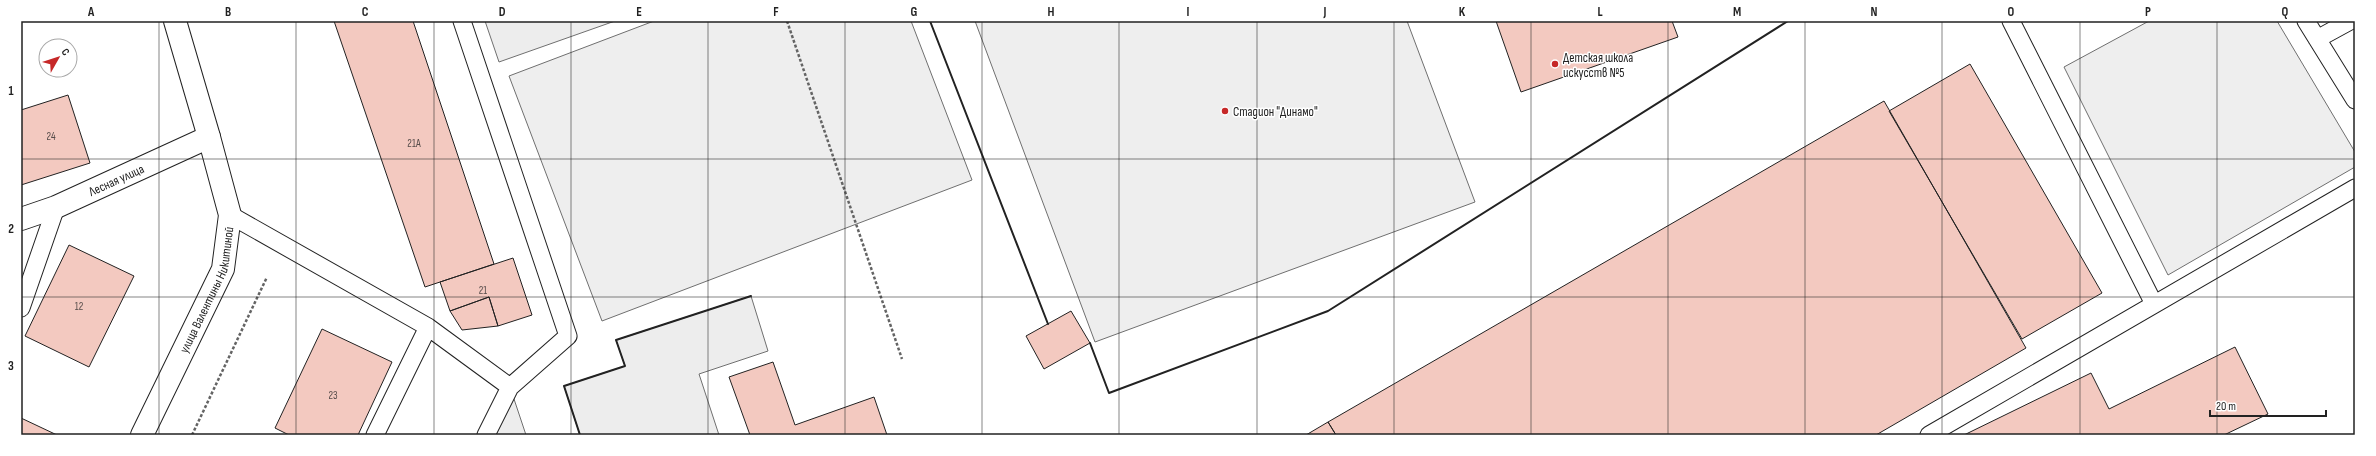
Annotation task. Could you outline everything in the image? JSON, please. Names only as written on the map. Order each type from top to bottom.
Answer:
[{"type":"street","name":"улица Валентины Никитиной","points":[[142,435],[223,269],[230,215],[209,136],[175,21]]},
{"type":"street","name":"Лесная улица","points":[[21,219],[56,207],[209,136]]},
{"type":"lane","points":[[462,21],[568,336],[510,387],[486,435]]},
{"type":"lane","points":[[2011,21],[2154,304]]},
{"type":"lane","points":[[2306,21],[2355,100]]},
{"type":"lane","points":[[2317,39],[2350,21]]},
{"type":"lane","points":[[1929,435],[2355,188]]},
{"type":"lane","points":[[21,308],[56,207]]},
{"type":"lane","points":[[230,215],[428,327],[510,387]]},
{"type":"lane","points":[[374,435],[428,327]]},
{"type":"path","points":[[788,21],[902,359]]},
{"type":"path","points":[[192,435],[267,277]]},
{"type":"shaded area","points":[[485,21],[615,21],[499,62]]},
{"type":"shaded area","points":[[654,21],[911,21],[972,180],[602,321],[509,76]]},
{"type":"shaded area","name":"Стадион \"Динамо\"","points":[[975,21],[1407,21],[1475,202],[1095,342]]},
{"type":"shaded area","points":[[2149,21],[2277,21],[2355,152],[2355,167],[2168,275],[2064,67]]},
{"type":"shaded area","points":[[751,296],[768,351],[699,374],[719,435],[580,435],[564,386],[625,366],[616,340]]},
{"type":"shaded area","points":[[510,387],[526,435],[486,435]]},
{"type":"building","points":[[334,21],[413,21],[494,264],[425,287]]},
{"type":"building","name":"Детская школа искусств №5","points":[[1496,21],[1672,21],[1678,37],[1521,92]]},
{"type":"building","points":[[1970,64],[2102,293],[2022,339],[1889,111]]},
{"type":"building","points":[[68,95],[90,163],[21,185],[21,110]]},
{"type":"building","points":[[1884,101],[2026,348],[1876,435],[1336,435],[1328,422]]},
{"type":"building","points":[[69,245],[134,276],[89,367],[25,336]]},
{"type":"building","points":[[513,258],[532,315],[498,326],[489,297],[450,311],[440,282]]},
{"type":"building","points":[[489,297],[498,326],[462,330],[450,311]]},
{"type":"building","points":[[1071,311],[1090,343],[1044,369],[1026,336]]},
{"type":"building","points":[[322,329],[392,362],[358,435],[289,435],[275,428]]},
{"type":"building","points":[[2235,347],[2268,414],[2224,435],[1964,435],[2091,373],[2109,409]]},
{"type":"building","points":[[773,362],[795,425],[874,397],[887,435],[750,435],[729,377]]},
{"type":"building","points":[[21,418],[57,435],[21,435]]},
{"type":"building","points":[[1328,422],[1336,435],[1306,435]]},
{"type":"wall","points":[[930,21],[1048,324]]},
{"type":"wall","points":[[1090,343],[1109,393],[1328,311],[1788,21]]},
{"type":"wall","points":[[580,435],[564,386],[625,366],[616,340],[751,296]]},
{"type":"place","name":"Детская школа искусств №5","points":[[1555,64]]},
{"type":"place","name":"Стадион \"Динамо\"","points":[[1225,111]]}]
